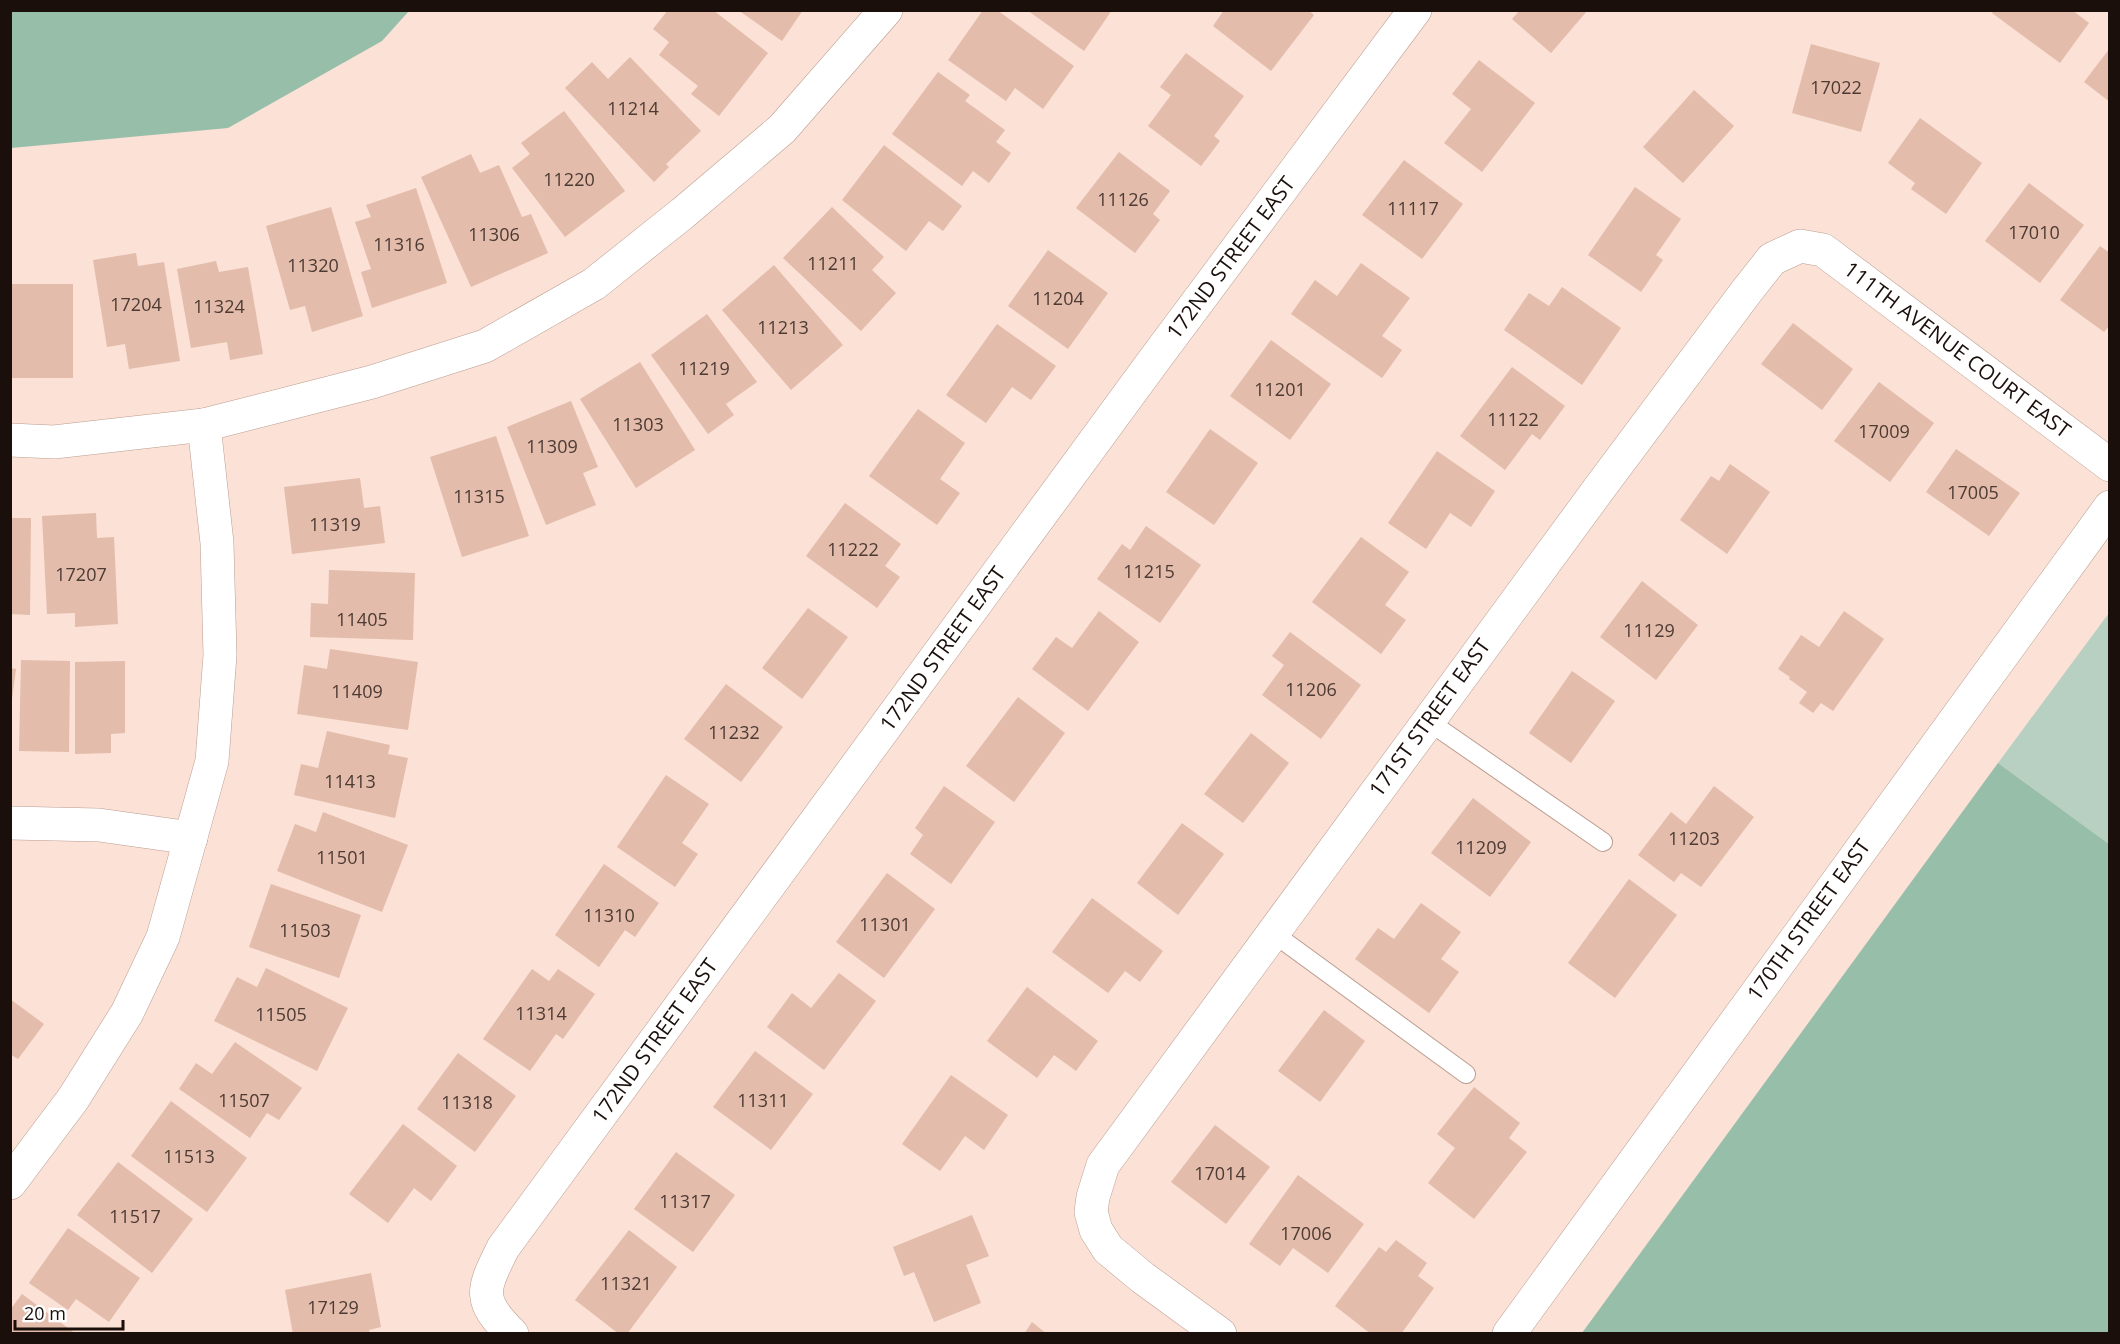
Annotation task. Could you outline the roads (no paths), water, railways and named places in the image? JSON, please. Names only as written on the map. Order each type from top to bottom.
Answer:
[{"type":"street","points":[[10,440],[54,442],[204,426],[372,382],[485,346],[594,284],[683,213],[782,129],[886,10]]},
{"type":"street","name":"172ND STREET EAST","points":[[512,1334],[495,1317],[485,1295],[487,1280],[503,1248],[1152,363],[1415,10]]},
{"type":"street","name":"111TH AVENUE COURT EAST","points":[[1800,246],[1823,250],[1839,261],[2109,465]]},
{"type":"street","name":"171ST STREET EAST","points":[[1220,1334],[1143,1278],[1108,1249],[1096,1230],[1090,1212],[1103,1165],[1746,292],[1772,259],[1800,246]]},
{"type":"street","points":[[10,1183],[73,1099],[127,1013],[163,936],[212,761],[220,655],[217,543],[204,426]]},
{"type":"street","name":"170TH STREET EAST","points":[[1509,1334],[2109,507]]},
{"type":"street","points":[[10,823],[99,825],[191,838]]},
{"type":"lane","points":[[1428,721],[1603,842]]},
{"type":"lane","points":[[1273,933],[1466,1074]]}]
